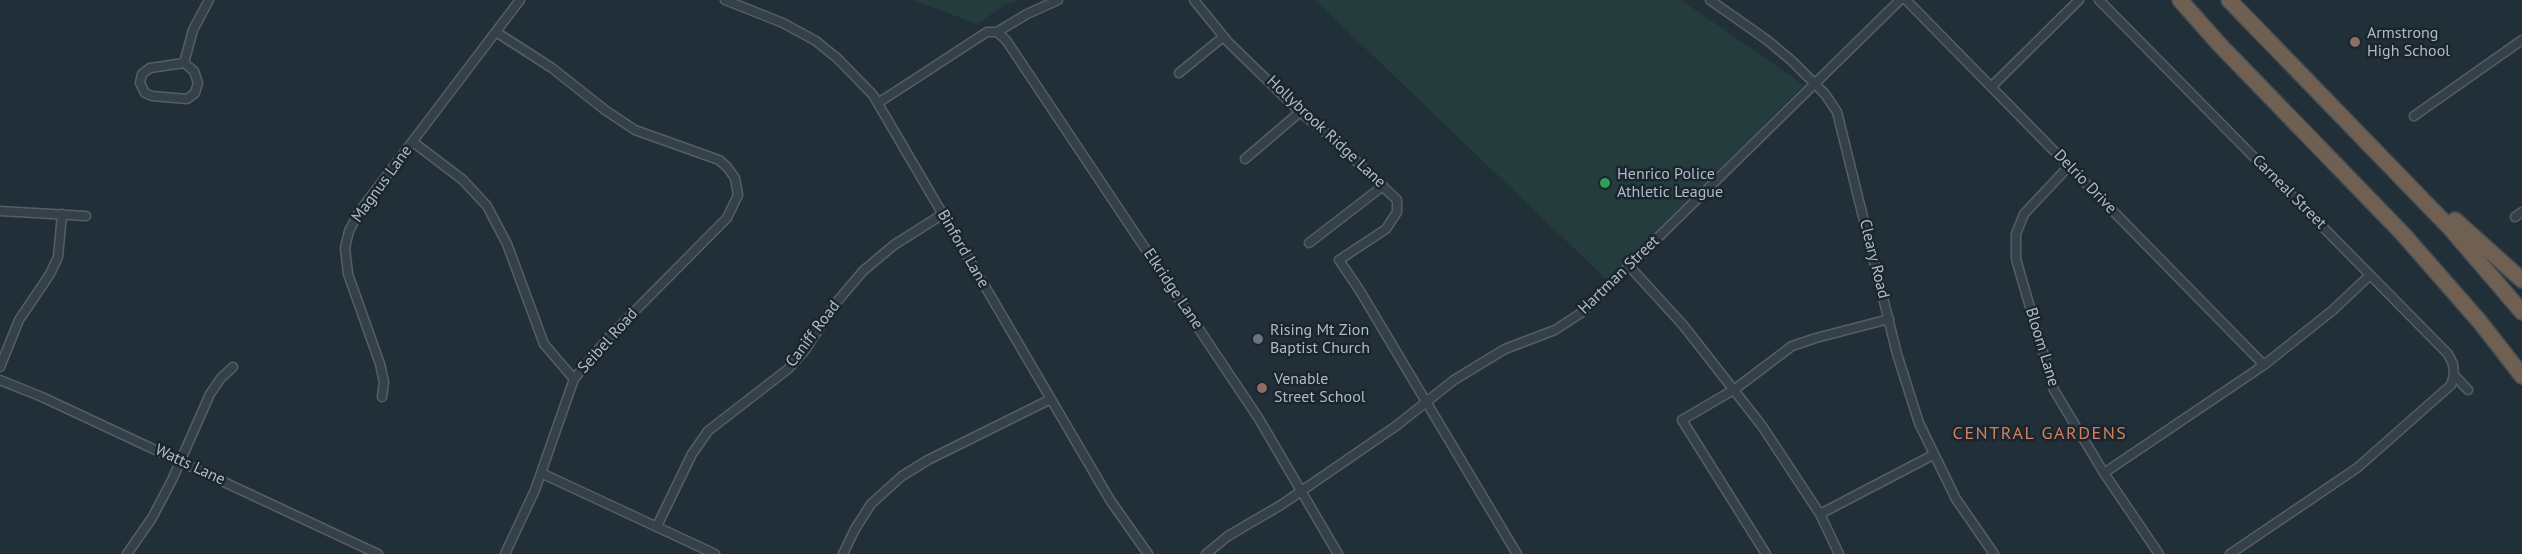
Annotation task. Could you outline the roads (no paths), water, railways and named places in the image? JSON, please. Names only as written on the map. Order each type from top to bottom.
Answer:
[{"type":"highway","points":[[2180,0],[2219,44],[2403,234],[2480,322],[2522,376]]},
{"type":"highway","points":[[2229,0],[2450,228],[2522,312]]},
{"type":"highway","points":[[2333,108],[2522,280]]},
{"type":"highway","points":[[2485,248],[2522,292]]},
{"type":"street","points":[[184,63],[196,23],[209,0]]},
{"type":"street","name":"Magnus Lane","points":[[382,397],[383,374],[348,274],[345,248],[349,231],[359,212],[520,0]]},
{"type":"street","name":"Binford Lane","points":[[725,0],[783,23],[816,41],[854,74],[878,103],[1122,521],[1148,554]]},
{"type":"street","points":[[878,103],[987,32],[998,32],[1027,14],[1058,0]]},
{"type":"street","name":"Hollybrook Ridge Lane","points":[[1194,0],[1223,37],[1300,112],[1397,200],[1398,207],[1394,219],[1386,229],[1339,260],[1426,401]]},
{"type":"street","name":"Cleary Road","points":[[1710,0],[1767,40],[1825,94],[1837,112],[1905,384],[1933,455],[1956,499],[1994,554]]},
{"type":"street","name":"Hartman Street","points":[[1206,554],[1228,536],[1301,491],[1396,426],[1454,380],[1505,349],[1566,324],[1581,314],[1900,0]]},
{"type":"street","name":"Delrio Drive","points":[[1906,0],[2264,365]]},
{"type":"street","points":[[1991,87],[2079,0]]},
{"type":"street","name":"Carneal Street","points":[[2099,0],[2448,354],[2453,364],[2454,375],[2468,390]]},
{"type":"street","name":"Seibel Road","points":[[496,32],[552,68],[620,121],[655,139],[718,160],[731,172],[738,190],[736,201],[728,218],[609,337],[574,379],[569,387],[535,490],[505,554]]},
{"type":"street","name":"Elkridge Lane","points":[[998,32],[1006,40],[1265,429],[1338,554]]},
{"type":"street","points":[[1179,73],[1223,37]]},
{"type":"street","points":[[2414,116],[2522,40]]},
{"type":"street","points":[[184,63],[194,71],[198,83],[195,93],[187,99],[152,96],[145,93],[140,82],[142,74],[150,68],[184,63]]},
{"type":"street","points":[[1245,159],[1300,112]]},
{"type":"street","points":[[413,142],[463,180],[488,206],[507,244],[544,345],[574,379]]},
{"type":"street","name":"Bloom Lane","points":[[2069,166],[2024,214],[2016,234],[2016,259],[2054,390],[2104,473],[2159,554]]},
{"type":"street","points":[[1309,243],[1383,186]]},
{"type":"street","points":[[0,211],[86,216]]},
{"type":"street","points":[[0,368],[18,320],[50,274],[58,257],[62,214]]},
{"type":"street","name":"Caniff Road","points":[[657,526],[692,454],[708,431],[788,369],[805,350],[835,304],[863,271],[894,245],[943,214]]},
{"type":"street","points":[[1630,267],[1683,325],[1735,389],[1820,514],[1839,554]]},
{"type":"street","points":[[2104,473],[2264,365],[2333,310],[2370,274]]},
{"type":"street","points":[[1762,552],[1682,420],[1735,389],[1792,346],[1889,320]]},
{"type":"street","points":[[127,554],[152,518],[210,394],[221,378],[233,367]]},
{"type":"street","points":[[2230,554],[2357,468],[2451,385],[2454,375]]},
{"type":"street","name":"Watts Lane","points":[[0,380],[42,397],[378,554]]},
{"type":"street","points":[[843,554],[871,504],[902,476],[928,460],[1051,399]]},
{"type":"street","points":[[1426,401],[1516,554]]},
{"type":"street","points":[[1820,514],[1933,455]]},
{"type":"street","points":[[541,474],[715,554]]},
{"type":"place","name":"Armstrong High School","points":[[2355,42]]},
{"type":"place","name":"Henrico Police Athletic League","points":[[1605,183]]},
{"type":"place","name":"Rising Mt Zion Baptist Church","points":[[1258,339]]},
{"type":"place","name":"Venable Street School","points":[[1262,388]]},
{"type":"district","name":"CENTRAL GARDENS","points":[[2040,434]]}]
